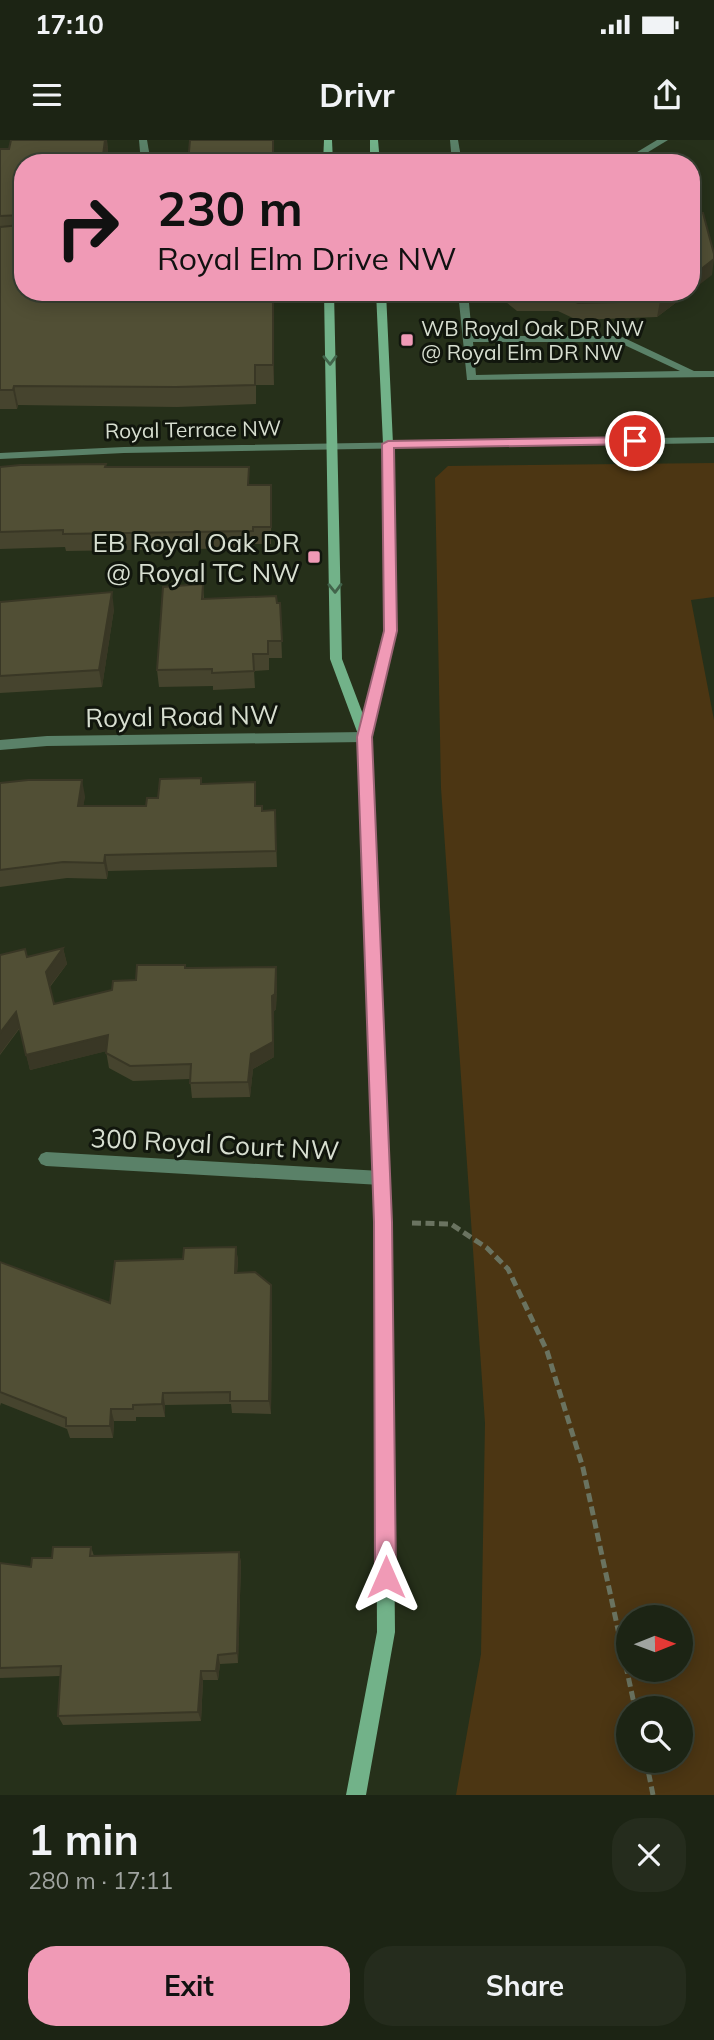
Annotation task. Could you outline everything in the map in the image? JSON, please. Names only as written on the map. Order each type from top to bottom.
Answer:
[{"type":"street","points":[[639,154],[664,140]]},
{"type":"street","points":[[329,301],[336,659],[365,737]]},
{"type":"street","points":[[356,1795],[386,1632],[383,1222],[365,737],[390,631],[388,444],[381,301]]},
{"type":"street","points":[[464,301],[471,378],[714,374]]},
{"type":"street","points":[[467,339],[620,338],[694,374]]},
{"type":"street","name":"Royal Terrace NW","points":[[0,456],[331,445],[714,440]]},
{"type":"street","name":"Royal Road NW","points":[[0,745],[47,741],[365,737]]},
{"type":"street","name":"300 Royal Court NW","points":[[46,1159],[381,1178]]},
{"type":"path","points":[[383,1222],[451,1224],[487,1248],[508,1269],[547,1351],[583,1468],[632,1696]]},
{"type":"path","points":[[649,1773],[653,1795]]},
{"type":"shaded area","points":[[714,463],[714,597],[691,600],[714,720],[714,1795],[456,1795],[481,1654],[485,1423],[441,788],[435,478],[448,466]]},
{"type":"building","points":[[11,140],[105,140],[103,154],[14,154],[14,215],[0,216],[0,149],[9,149]]},
{"type":"building","points":[[190,140],[273,140],[273,154],[189,154]]},
{"type":"building","points":[[700,213],[703,213],[714,259],[700,270]]},
{"type":"building","points":[[14,226],[14,301],[273,301],[273,365],[255,365],[255,385],[14,386],[13,390],[0,390],[0,227]]},
{"type":"building","points":[[573,301],[660,301],[578,303]]},
{"type":"building","points":[[106,464],[105,467],[249,467],[248,485],[271,485],[271,527],[253,527],[253,531],[63,534],[63,530],[0,532],[0,467]]},
{"type":"building","points":[[203,584],[202,599],[276,596],[277,603],[280,603],[282,641],[268,641],[268,654],[253,654],[254,671],[212,673],[212,669],[157,670],[163,587]]},
{"type":"building","points":[[112,592],[99,670],[0,676],[0,602]]},
{"type":"building","points":[[201,778],[201,784],[255,782],[255,806],[262,806],[262,811],[275,810],[276,851],[105,855],[104,863],[63,862],[0,870],[0,783],[82,780],[78,806],[146,806],[147,798],[158,798],[160,779]]},
{"type":"building","points":[[63,948],[46,972],[54,1004],[112,990],[113,981],[136,980],[137,965],[185,965],[185,968],[276,967],[275,994],[272,996],[273,1042],[251,1054],[248,1082],[190,1083],[191,1064],[130,1066],[106,1053],[108,1035],[26,1055],[16,1012],[0,1033],[0,955],[25,949],[27,957]]},
{"type":"building","points":[[236,1247],[235,1273],[255,1272],[271,1285],[269,1401],[230,1401],[230,1392],[163,1393],[162,1404],[133,1405],[133,1409],[111,1409],[110,1426],[66,1426],[66,1418],[0,1392],[0,1262],[110,1303],[115,1261],[183,1259],[184,1248]]},
{"type":"building","points":[[53,1547],[91,1547],[90,1556],[239,1552],[237,1653],[218,1655],[216,1671],[201,1671],[198,1712],[58,1716],[61,1666],[0,1668],[0,1563],[31,1567],[32,1558],[52,1558]]},
{"type":"place","name":"WB Royal Oak DR NW @ Royal Elm DR NW","points":[[407,340]]},
{"type":"place","name":"EB Royal Oak DR @ Royal TC NW","points":[[314,557]]},
{"type":"route","points":[[386,1577],[383,1222],[365,737],[390,631],[388,444],[635,441]]}]
